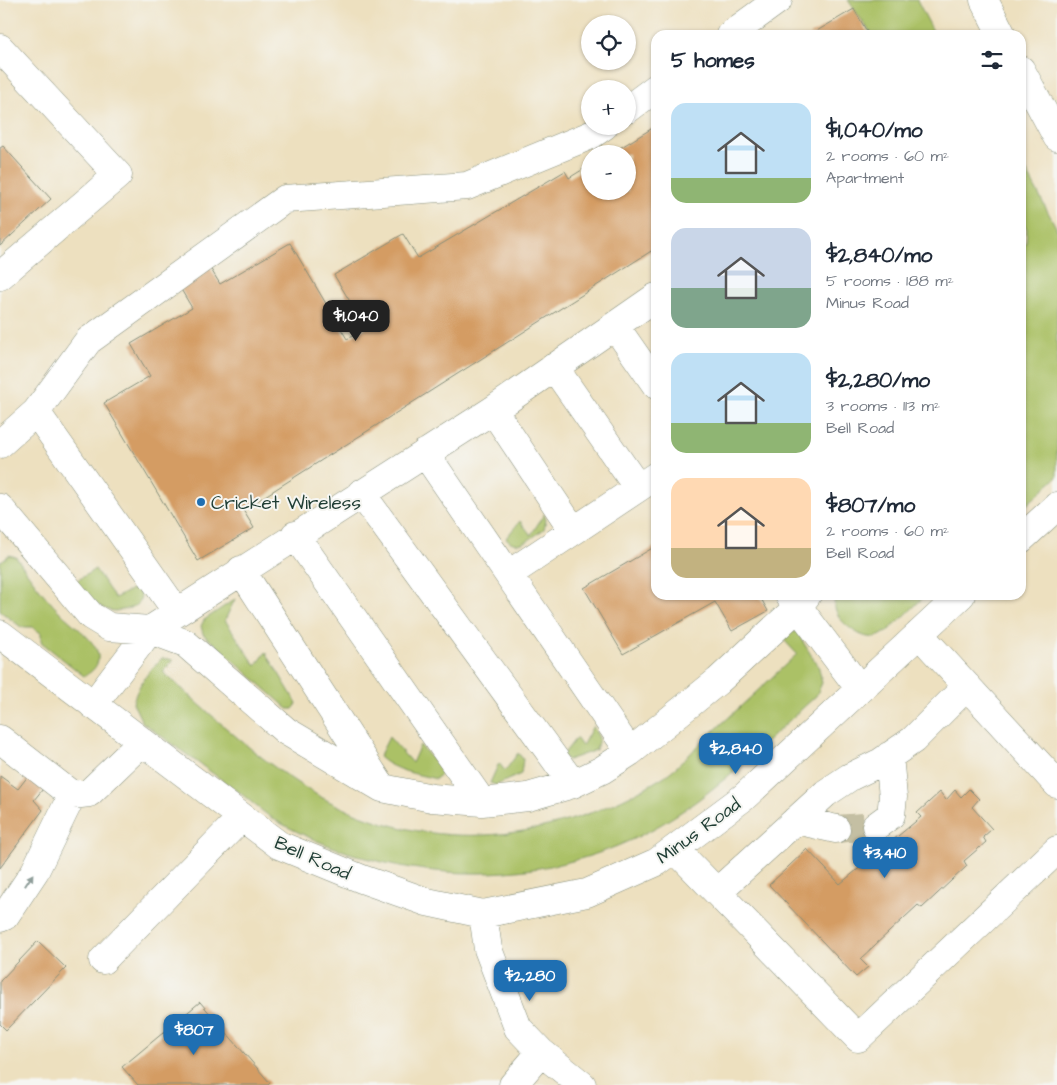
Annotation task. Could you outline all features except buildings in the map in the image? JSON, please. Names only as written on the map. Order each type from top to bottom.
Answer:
[{"type":"street","points":[[737,30],[778,0]]},
{"type":"street","points":[[984,0],[999,30]]},
{"type":"street","points":[[0,48],[118,175],[0,276]]},
{"type":"street","points":[[1026,79],[1057,137]]},
{"type":"street","points":[[636,103],[651,92]]},
{"type":"street","points":[[0,444],[36,412],[88,341],[285,199],[466,186],[592,135]]},
{"type":"street","points":[[93,705],[150,630],[493,410],[651,301]]},
{"type":"street","points":[[615,326],[651,378]]},
{"type":"street","points":[[509,574],[647,482],[554,367]]},
{"type":"street","points":[[493,410],[573,530]]},
{"type":"street","points":[[36,412],[177,612]]},
{"type":"street","points":[[425,453],[630,752]]},
{"type":"street","points":[[361,493],[573,784]]},
{"type":"street","points":[[1026,535],[1057,506]]},
{"type":"street","points":[[0,508],[91,616],[109,626],[150,630],[185,643],[286,731],[382,788],[432,798],[482,802],[528,797],[573,784],[630,752],[718,681],[796,600]]},
{"type":"street","points":[[295,536],[482,802]]},
{"type":"street","points":[[241,570],[382,788]]},
{"type":"street","points":[[798,600],[860,689]]},
{"type":"street","name":"Minus Road","points":[[483,914],[587,893],[657,862],[744,797],[956,600]]},
{"type":"street","name":"Bell Road","points":[[0,634],[279,845],[362,879],[427,902],[483,914]]},
{"type":"street","points":[[919,634],[1057,784]]},
{"type":"street","points":[[717,892],[796,820],[842,782],[889,756],[912,740],[967,686]]},
{"type":"street","points":[[0,740],[72,795],[89,793],[142,742]]},
{"type":"street","points":[[876,826],[890,815],[893,797],[889,756]]},
{"type":"street","points":[[0,918],[5,916],[35,871],[72,795]]},
{"type":"street","points":[[103,960],[242,817]]},
{"type":"street","points":[[796,820],[836,829]]},
{"type":"street","points":[[675,849],[858,1038],[1057,850]]},
{"type":"street","points":[[483,914],[488,948],[501,989],[518,1028],[541,1052],[582,1085]]},
{"type":"street","points":[[513,1085],[541,1052]]},
{"type":"green space","points":[[848,0],[917,0],[932,30],[869,30]]},
{"type":"green space","points":[[1026,170],[1057,229],[1057,477],[1026,505],[1026,243]]},
{"type":"green space","points":[[544,514],[546,520],[544,529],[530,539],[516,544],[506,538],[520,521],[531,535]]},
{"type":"green space","points":[[9,555],[16,557],[48,599],[86,635],[94,646],[98,659],[94,669],[88,674],[84,676],[41,642],[41,633],[32,627],[21,627],[0,611],[0,562]]},
{"type":"green space","points":[[95,569],[115,598],[138,586],[141,597],[137,605],[117,611],[109,610],[95,603],[75,582]]},
{"type":"green space","points":[[235,599],[225,620],[256,666],[266,652],[297,704],[293,709],[288,709],[203,634],[201,626],[204,620]]},
{"type":"green space","points":[[834,600],[921,600],[890,629],[874,637],[865,636],[851,629],[839,617]]},
{"type":"green space","points":[[791,631],[797,632],[819,668],[822,683],[816,696],[737,768],[696,802],[651,830],[608,850],[562,863],[516,871],[468,873],[421,869],[374,860],[329,846],[280,823],[268,815],[142,722],[133,703],[141,684],[157,663],[162,658],[173,660],[163,672],[258,754],[277,769],[319,796],[362,816],[406,828],[450,835],[494,834],[537,828],[580,817],[622,799],[669,773],[797,654],[784,640]]},
{"type":"green space","points":[[593,726],[599,738],[596,750],[568,760],[562,756],[576,738],[582,746]]},
{"type":"green space","points":[[389,737],[412,763],[420,745],[443,771],[436,779],[406,771],[385,762],[379,757]]},
{"type":"green space","points":[[518,753],[523,759],[521,774],[496,785],[490,783],[499,763],[505,771]]},
{"type":"tunnel","points":[[836,829],[876,826]]},
{"type":"place","name":"Cricket Wireless","points":[[201,502]]}]
